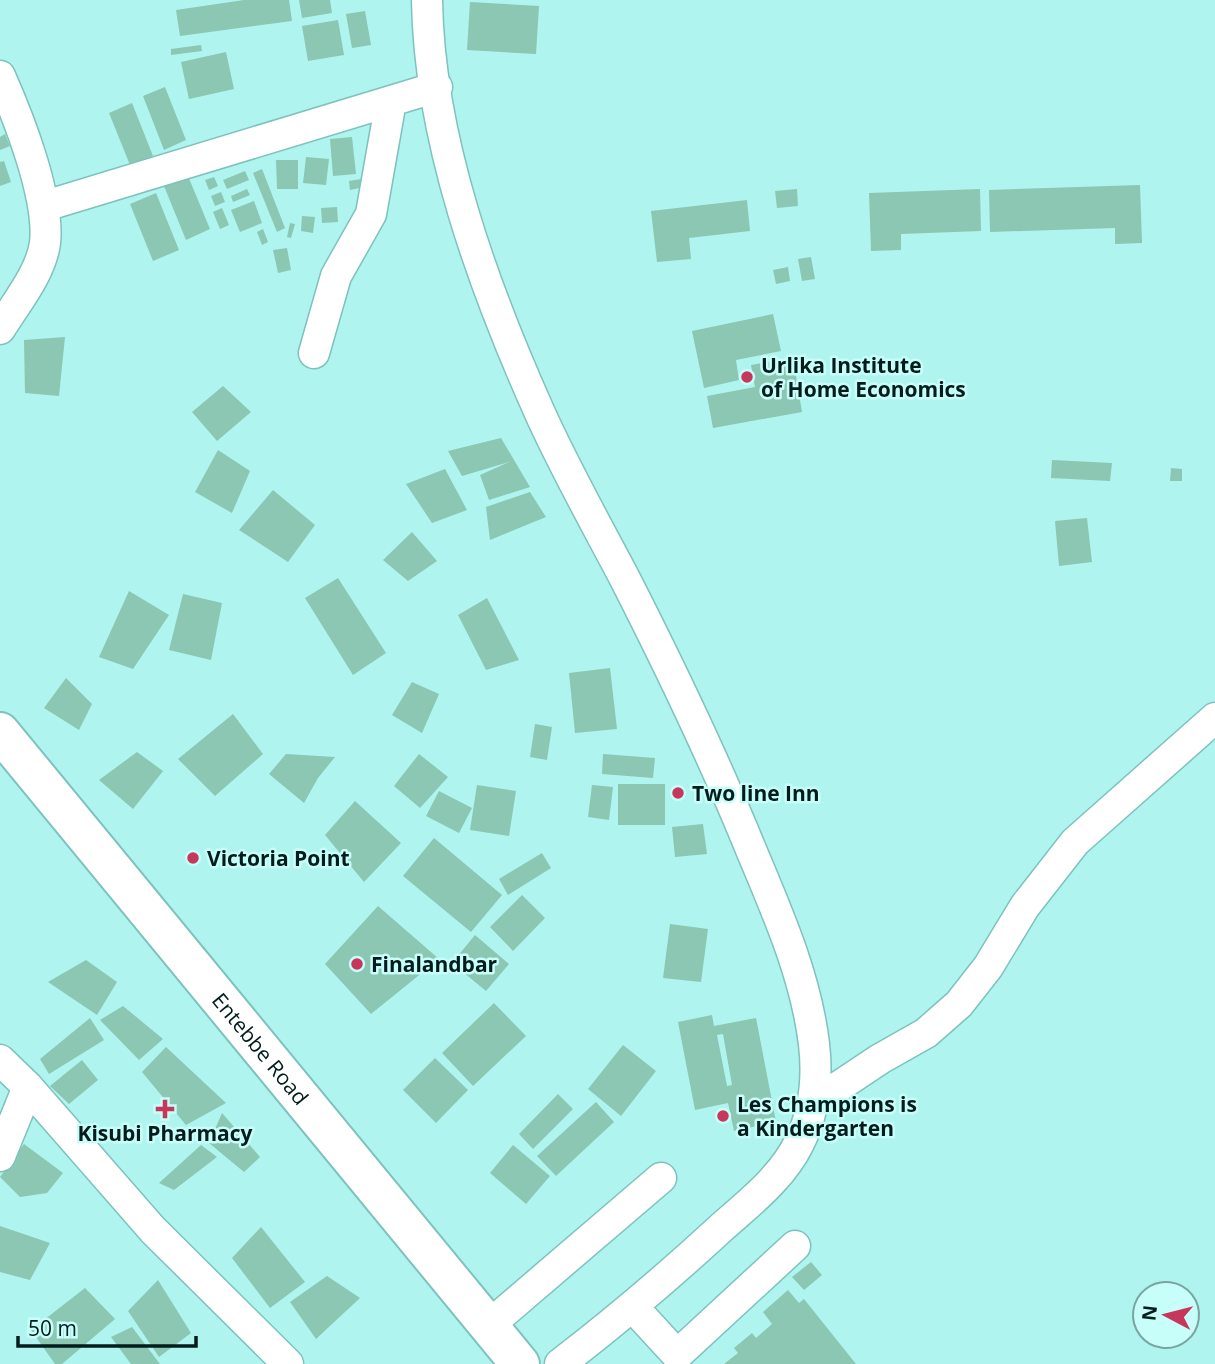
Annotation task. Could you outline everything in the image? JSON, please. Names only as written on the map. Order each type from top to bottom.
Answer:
[{"type":"main road","name":"Entebbe Road","points":[[0,732],[520,1364]]},
{"type":"street","points":[[428,0],[437,88],[449,159],[486,278],[539,412],[648,624],[721,778],[784,928],[804,993],[815,1047],[814,1103],[799,1144],[775,1179],[633,1307],[560,1364]]},
{"type":"street","points":[[0,76],[45,206],[45,244],[37,266],[0,329]]},
{"type":"street","points":[[45,206],[437,88]]},
{"type":"street","points":[[314,352],[336,276],[371,214],[391,101]]},
{"type":"street","points":[[814,1103],[880,1059],[926,1034],[959,1004],[988,967],[1025,906],[1075,842],[1215,718]]},
{"type":"street","points":[[0,1060],[28,1087],[153,1230],[288,1364]]},
{"type":"street","points":[[0,1156],[28,1087]]},
{"type":"street","points":[[488,1326],[660,1178]]},
{"type":"street","points":[[633,1307],[676,1359],[795,1246]]},
{"type":"building","points":[[244,0],[289,0],[292,21],[180,36],[176,10]]},
{"type":"building","points":[[299,0],[330,0],[332,13],[302,18]]},
{"type":"building","points":[[470,2],[539,6],[536,54],[467,50]]},
{"type":"building","points":[[365,11],[371,45],[352,48],[346,14]]},
{"type":"building","points":[[338,20],[344,55],[308,61],[302,26]]},
{"type":"building","points":[[201,45],[202,51],[171,55],[171,49]]},
{"type":"building","points":[[226,52],[234,89],[189,99],[181,62]]},
{"type":"building","points":[[165,87],[186,140],[164,150],[143,96]]},
{"type":"building","points":[[132,103],[153,156],[130,165],[109,113]]},
{"type":"building","points":[[5,134],[10,146],[0,150],[0,137]]},
{"type":"building","points":[[352,137],[356,174],[333,176],[330,139]]},
{"type":"building","points":[[306,157],[329,159],[326,185],[303,183]]},
{"type":"building","points":[[276,160],[298,160],[298,189],[277,189]]},
{"type":"building","points":[[4,161],[11,182],[0,186],[0,162]]},
{"type":"building","points":[[262,169],[285,228],[277,232],[253,173]]},
{"type":"building","points":[[245,171],[249,180],[227,189],[223,180]]},
{"type":"building","points":[[188,176],[210,229],[186,240],[164,186]]},
{"type":"building","points":[[214,177],[218,186],[209,190],[205,180]]},
{"type":"building","points":[[367,178],[369,186],[350,190],[349,181]]},
{"type":"building","points":[[1140,185],[1142,243],[1115,244],[1115,228],[990,232],[989,190]]},
{"type":"building","points":[[247,189],[250,195],[233,202],[231,196]]},
{"type":"building","points":[[797,189],[798,206],[777,208],[775,191]]},
{"type":"building","points":[[980,189],[981,231],[901,234],[901,250],[871,251],[869,193]]},
{"type":"building","points":[[221,192],[225,202],[215,206],[211,196]]},
{"type":"building","points":[[156,193],[179,250],[153,261],[130,204]]},
{"type":"building","points":[[747,200],[750,231],[689,238],[691,259],[657,262],[651,211]]},
{"type":"building","points":[[254,201],[262,223],[240,232],[231,210]]},
{"type":"building","points":[[337,207],[338,222],[322,223],[321,208]]},
{"type":"building","points":[[222,208],[229,225],[220,229],[213,212]]},
{"type":"building","points":[[302,216],[315,217],[313,233],[301,231]]},
{"type":"building","points":[[290,223],[295,224],[291,238],[287,237]]},
{"type":"building","points":[[263,229],[268,242],[262,245],[257,232]]},
{"type":"building","points":[[287,248],[291,270],[278,273],[273,250]]},
{"type":"building","points":[[811,257],[815,279],[802,281],[798,259]]},
{"type":"building","points":[[788,267],[790,281],[776,284],[773,270]]},
{"type":"building","points":[[773,314],[781,351],[736,360],[739,380],[704,388],[692,331]]},
{"type":"building","points":[[65,337],[59,396],[25,393],[24,340]]},
{"type":"building","points":[[793,358],[802,412],[713,428],[707,396],[755,387],[751,365]]},
{"type":"building","points":[[223,386],[251,412],[217,441],[192,412]]},
{"type":"building","points":[[501,438],[530,487],[489,500],[480,475],[509,462],[462,476],[448,451]]},
{"type":"building","points":[[218,450],[250,471],[232,513],[195,492]]},
{"type":"building","points":[[1052,460],[1112,463],[1110,481],[1051,478]]},
{"type":"building","points":[[1171,468],[1182,469],[1182,481],[1170,481]]},
{"type":"building","points":[[445,469],[467,510],[432,523],[406,484]]},
{"type":"building","points":[[273,490],[315,525],[288,562],[239,530]]},
{"type":"building","points":[[530,492],[546,517],[490,540],[486,507]]},
{"type":"building","points":[[1087,518],[1092,562],[1059,566],[1055,521]]},
{"type":"building","points":[[412,532],[437,561],[408,581],[383,560]]},
{"type":"building","points":[[338,578],[386,653],[353,675],[305,598]]},
{"type":"building","points":[[129,591],[169,615],[133,669],[99,657]]},
{"type":"building","points":[[183,594],[222,603],[211,660],[169,650]]},
{"type":"building","points":[[487,598],[519,660],[486,670],[458,615]]},
{"type":"building","points":[[610,668],[617,729],[575,733],[569,673]]},
{"type":"building","points":[[66,678],[92,704],[79,730],[44,708]]},
{"type":"building","points":[[412,682],[439,694],[422,733],[392,715]]},
{"type":"building","points":[[233,714],[263,754],[215,796],[178,759]]},
{"type":"building","points":[[535,724],[552,727],[547,760],[530,757]]},
{"type":"building","points":[[137,752],[163,771],[133,809],[99,780]]},
{"type":"building","points":[[286,754],[335,757],[318,778],[304,803],[269,774]]},
{"type":"building","points":[[419,754],[448,777],[420,808],[394,786]]},
{"type":"building","points":[[603,754],[655,758],[653,778],[602,774]]},
{"type":"building","points":[[618,784],[665,784],[665,825],[618,825]]},
{"type":"building","points":[[477,785],[516,791],[509,836],[470,830]]},
{"type":"building","points":[[592,785],[613,787],[609,820],[588,817]]},
{"type":"building","points":[[439,791],[472,808],[459,833],[426,816]]},
{"type":"building","points":[[355,801],[401,843],[364,882],[325,835]]},
{"type":"building","points":[[703,824],[707,854],[675,857],[672,827]]},
{"type":"building","points":[[434,838],[502,895],[471,932],[403,876]]},
{"type":"building","points":[[542,853],[551,868],[508,895],[499,879]]},
{"type":"building","points":[[522,895],[545,918],[513,951],[490,927]]},
{"type":"building","points":[[378,906],[439,959],[371,1014],[325,964]]},
{"type":"building","points":[[670,924],[708,929],[701,982],[663,978]]},
{"type":"building","points":[[475,935],[509,964],[486,991],[452,963]]},
{"type":"building","points":[[86,960],[117,982],[97,1015],[48,982]]},
{"type":"building","points":[[494,1003],[526,1036],[473,1086],[442,1053]]},
{"type":"building","points":[[123,1006],[163,1039],[139,1060],[100,1020]]},
{"type":"building","points":[[712,1015],[714,1026],[756,1018],[776,1122],[734,1131],[728,1103],[695,1110],[678,1022]],"holes":[[[723,1034],[732,1085],[727,1086],[717,1035]]]},
{"type":"building","points":[[90,1018],[104,1040],[49,1074],[40,1059]]},
{"type":"building","points":[[623,1045],[656,1071],[621,1116],[588,1089]]},
{"type":"building","points":[[166,1047],[226,1103],[186,1125],[142,1072]]},
{"type":"building","points":[[435,1058],[468,1090],[436,1123],[403,1090]]},
{"type":"building","points":[[82,1060],[98,1080],[69,1104],[50,1086]]},
{"type":"building","points":[[558,1094],[573,1109],[533,1149],[519,1134]]},
{"type":"building","points":[[596,1102],[614,1122],[556,1176],[537,1156]]},
{"type":"building","points":[[222,1113],[260,1157],[244,1172],[209,1143]]},
{"type":"building","points":[[24,1144],[63,1173],[47,1193],[20,1197],[0,1177]]},
{"type":"building","points":[[201,1145],[217,1157],[174,1190],[159,1183]]},
{"type":"building","points":[[513,1145],[550,1176],[526,1204],[490,1173]]},
{"type":"building","points":[[0,1226],[50,1243],[30,1280],[0,1272]]},
{"type":"building","points":[[261,1227],[305,1282],[270,1308],[232,1258]]},
{"type":"building","points":[[811,1262],[822,1275],[804,1290],[792,1277]]},
{"type":"building","points":[[327,1276],[360,1298],[316,1339],[290,1302]]},
{"type":"building","points":[[158,1280],[191,1333],[159,1357],[128,1311]]},
{"type":"building","points":[[85,1288],[115,1319],[62,1364],[55,1364],[31,1330]]},
{"type":"building","points":[[788,1290],[799,1303],[804,1299],[856,1364],[724,1364],[738,1353],[734,1348],[752,1333],[756,1338],[772,1324],[763,1312]]},
{"type":"building","points":[[132,1327],[160,1364],[131,1364],[111,1337]]},
{"type":"place","name":"Urlika Institute of Home Economics","points":[[747,377]]},
{"type":"place","name":"Two line Inn","points":[[678,793]]},
{"type":"place","name":"Victoria Point","points":[[193,858]]},
{"type":"place","name":"Finalandbar","points":[[357,964]]},
{"type":"place","name":"Kisubi Pharmacy","points":[[165,1109]]},
{"type":"place","name":"Les Champions is a Kindergarten","points":[[723,1116]]}]
